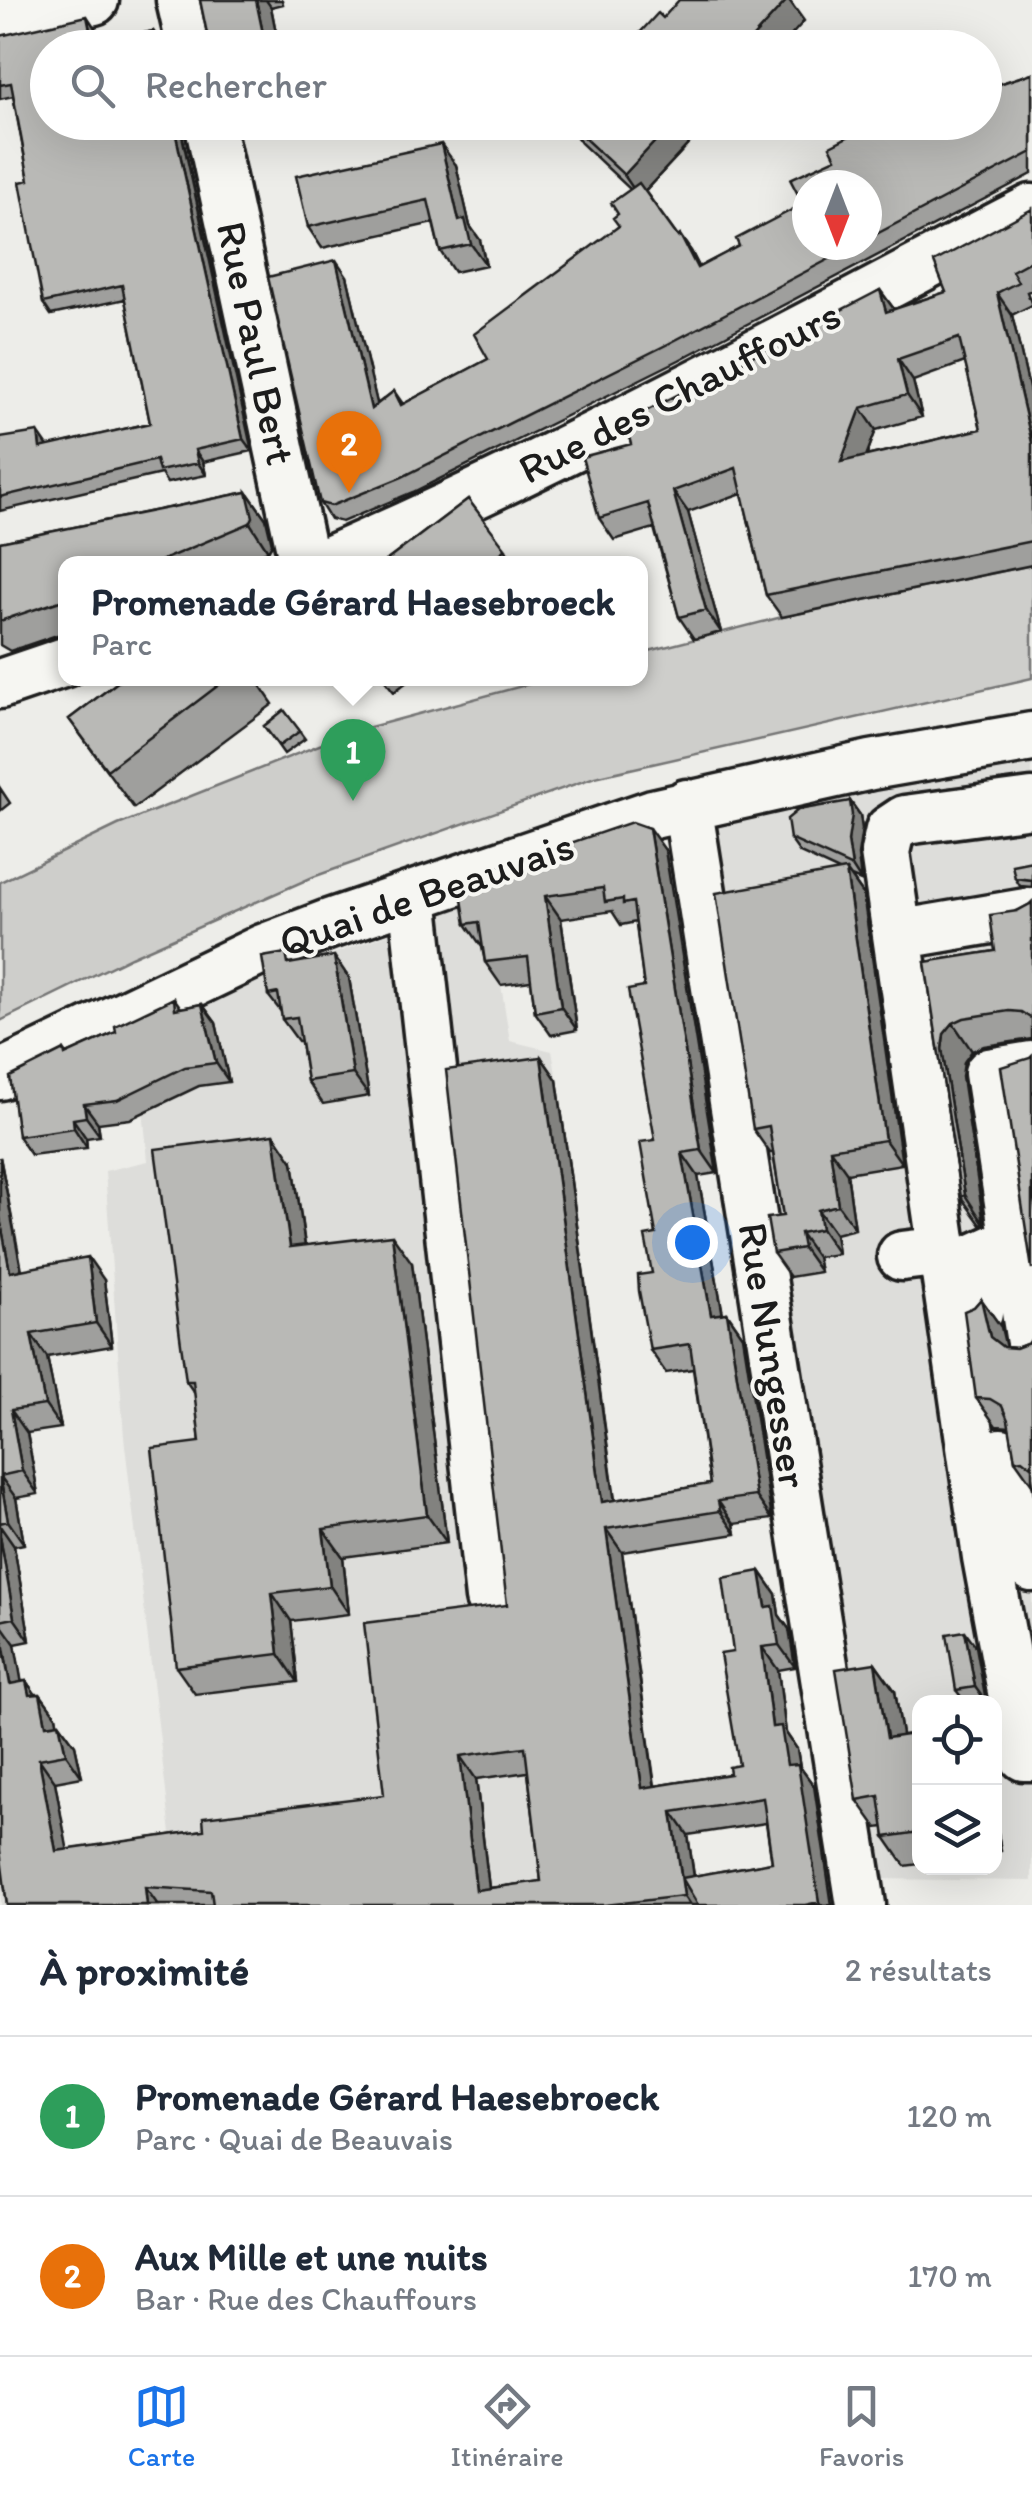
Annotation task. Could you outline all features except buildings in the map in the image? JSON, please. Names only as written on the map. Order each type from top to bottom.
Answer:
[{"type":"street","points":[[0,21],[94,0]]},
{"type":"street","points":[[181,0],[188,30]]},
{"type":"street","name":"Rue Paul Bert","points":[[213,140],[266,491],[300,556]]},
{"type":"street","name":"Rue des Chauffours","points":[[340,556],[543,460],[1032,209]]},
{"type":"street","points":[[0,684],[58,665]]},
{"type":"street","name":"Quai de Beauvais","points":[[0,1075],[263,949],[687,804],[1031,729]]},
{"type":"street","points":[[1032,802],[905,820],[890,830],[885,852],[897,935],[923,1254],[1004,1554],[1024,1756],[1032,1756]]},
{"type":"street","name":"Rue Nungesser","points":[[687,804],[861,1905]]},
{"type":"street","points":[[413,896],[490,1598]]},
{"type":"street","points":[[897,935],[1032,912]]},
{"type":"street","points":[[1032,1066],[990,1073],[1032,1348]]},
{"type":"street","points":[[1004,1554],[1010,1504],[970,1270],[971,1260],[1002,1246],[1017,1254]]},
{"type":"shaded area","points":[[1032,565],[1032,678],[595,777],[313,877],[131,957],[0,1021],[0,882],[118,825],[352,732],[522,686],[648,686],[648,651],[782,617]]},
{"type":"shaded area","points":[[1032,762],[1032,1881],[875,1879],[716,813]]},
{"type":"shaded area","points":[[487,898],[510,1041],[552,1051],[671,1905],[1,1905],[0,1869],[172,1842],[124,1437],[105,1171],[148,1161],[136,1038],[267,978]]},
{"type":"place","name":"Aux Mille et une nuits","points":[[349,493]]},
{"type":"place","name":"Promenade Gérard Haesebroeck","points":[[353,801]]}]
